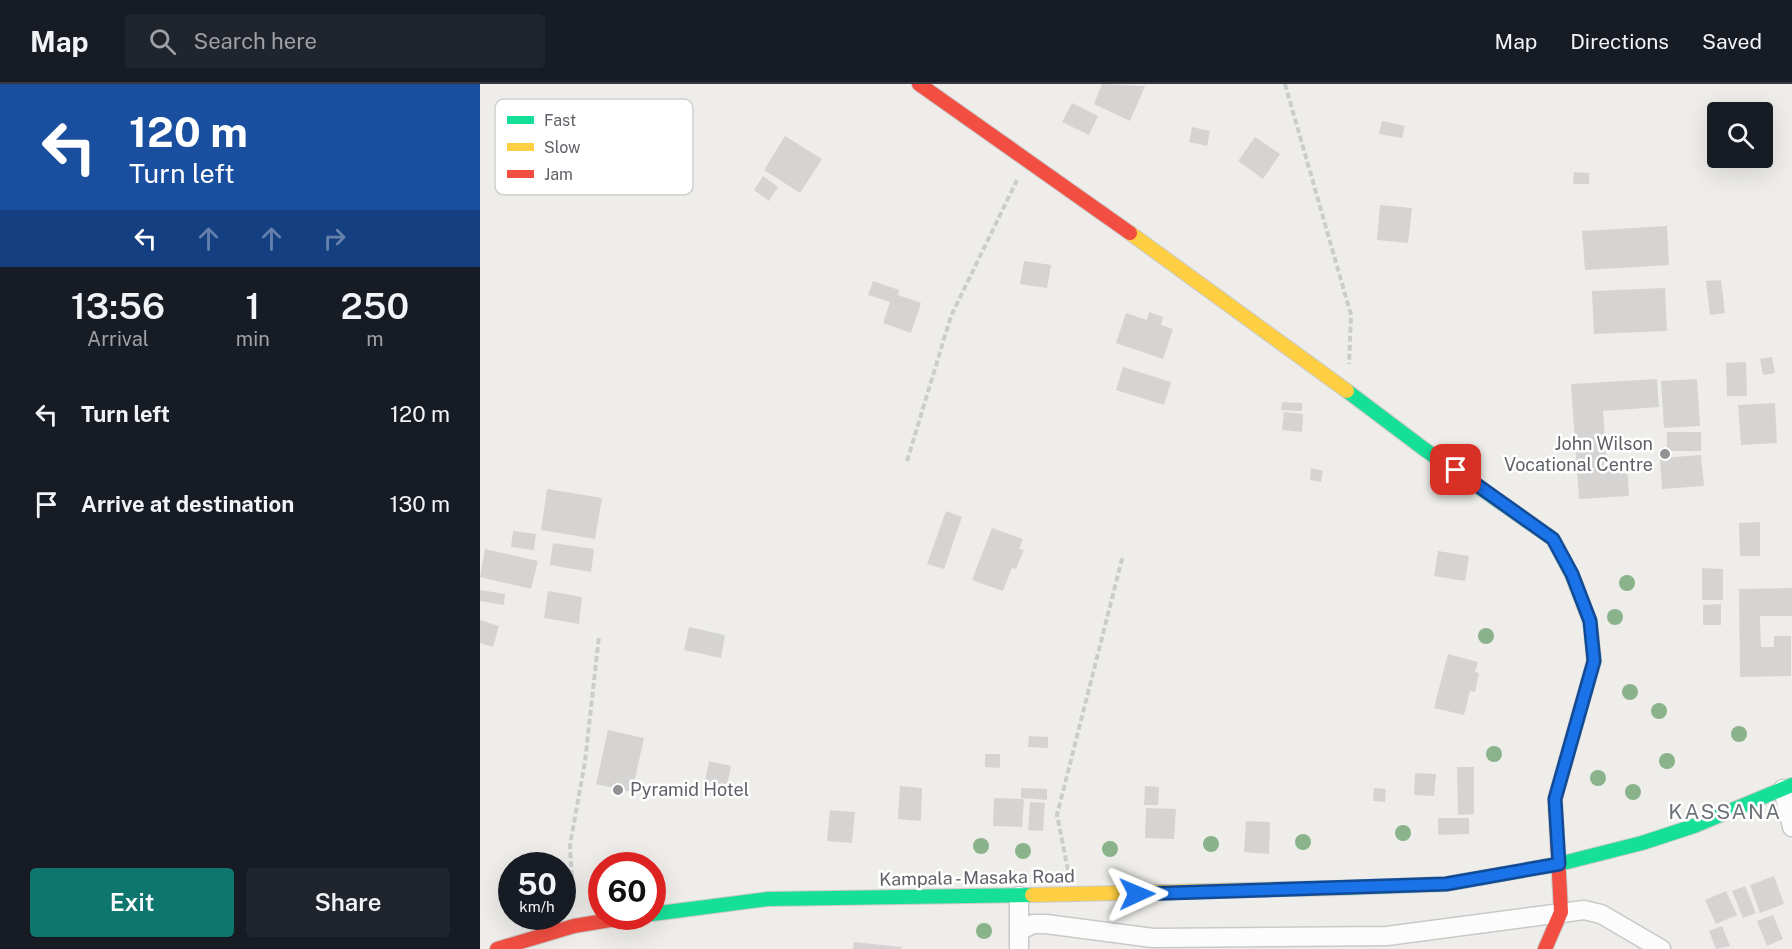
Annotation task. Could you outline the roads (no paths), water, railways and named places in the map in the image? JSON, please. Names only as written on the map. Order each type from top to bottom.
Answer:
[{"type":"main road","points":[[919,84],[1253,320],[1348,392],[1553,539],[1572,574],[1590,621],[1594,661],[1555,799],[1561,912],[1545,949]]},
{"type":"main road","name":"Kampala - Masaka Road","points":[[666,912],[768,899],[1019,896],[1446,884],[1559,864],[1642,843],[1694,826],[1788,787]]},
{"type":"main road","points":[[497,949],[588,924]]},
{"type":"street","points":[[1788,787],[1792,827]]},
{"type":"street","points":[[1019,896],[1019,940]]},
{"type":"street","points":[[1019,940],[1034,924],[1153,938],[1387,936],[1584,910],[1601,914],[1661,949]]},
{"type":"place","name":"John Wilson Vocational Centre","points":[[1665,454]]},
{"type":"place","name":"Pyramid Hotel","points":[[618,790]]},
{"type":"district","name":"KASSANA","points":[[1725,812]]}]
